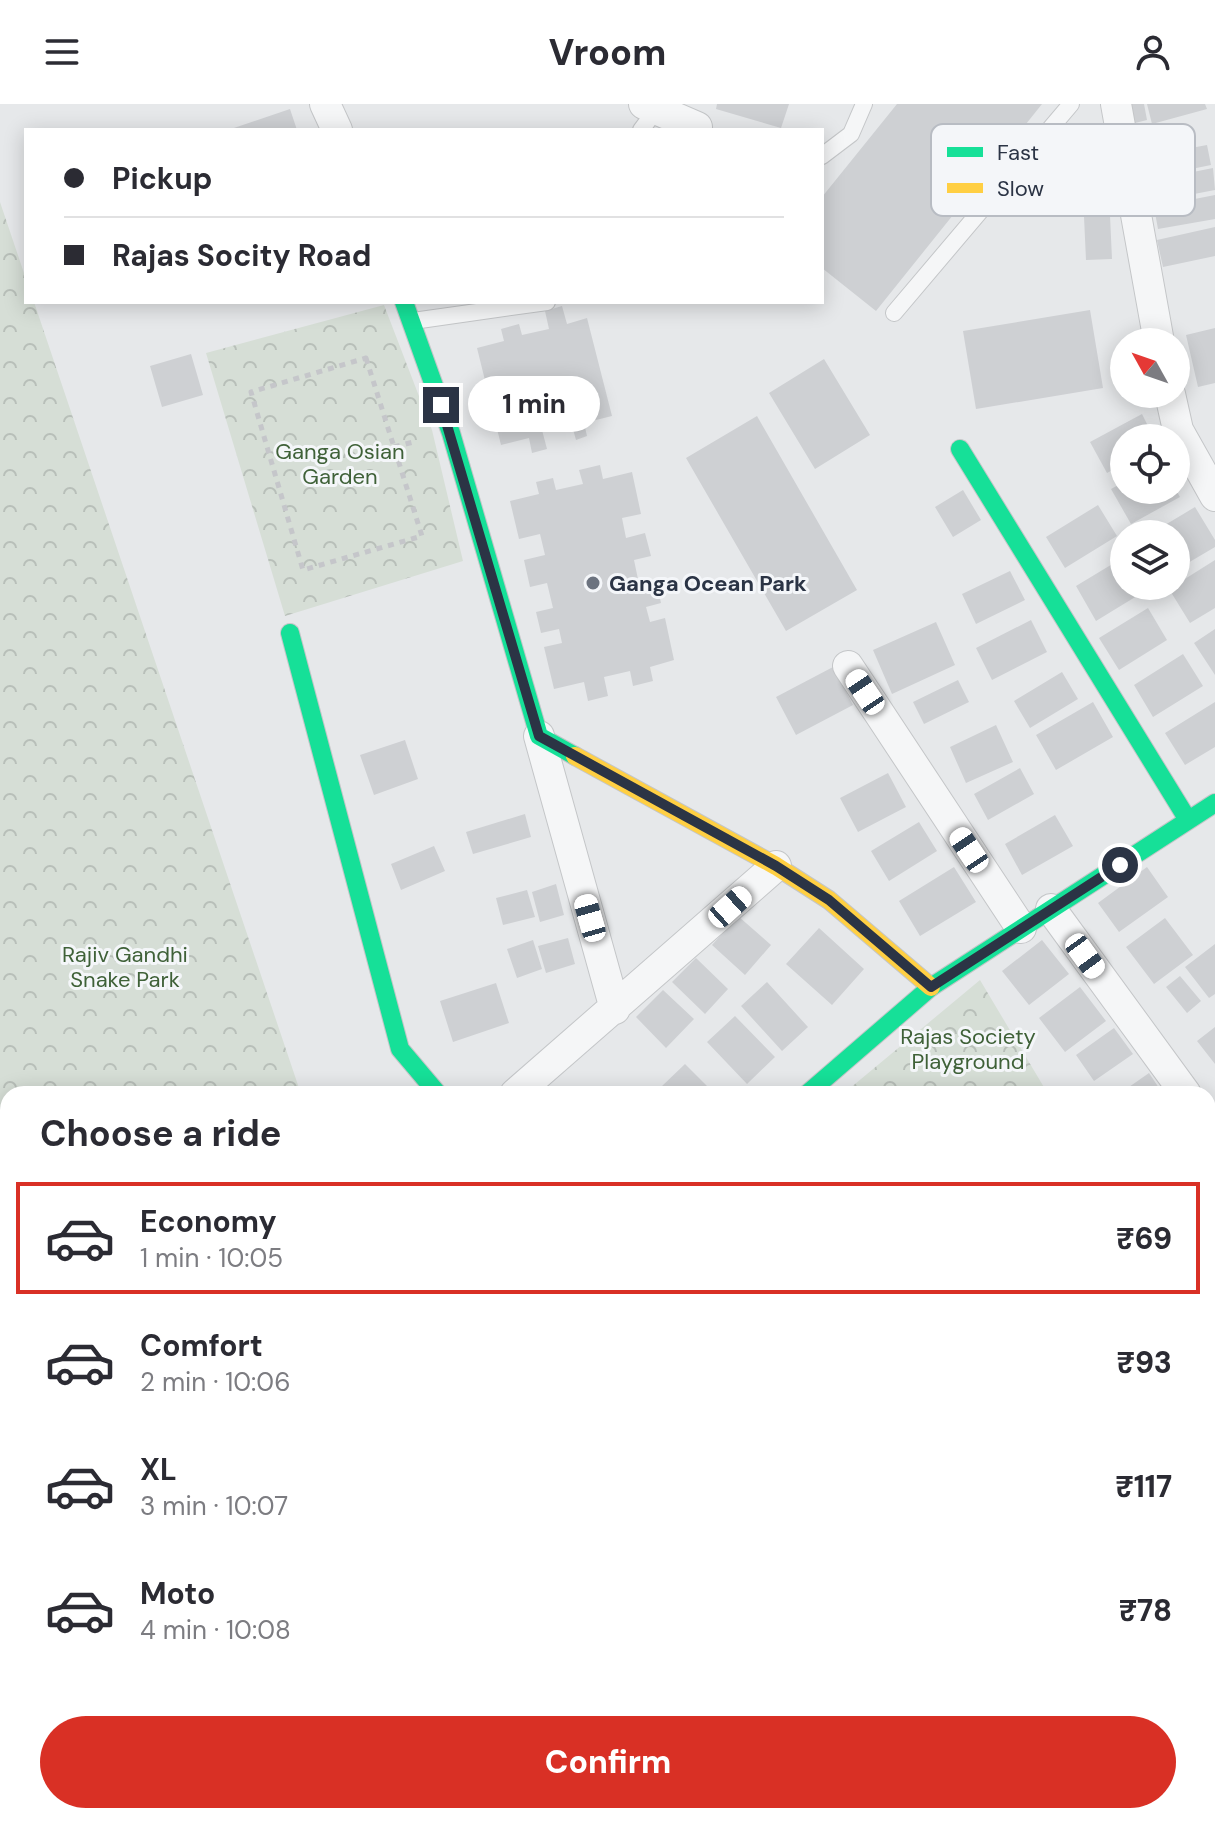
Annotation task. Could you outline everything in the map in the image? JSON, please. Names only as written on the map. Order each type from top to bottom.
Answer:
[{"type":"street","points":[[325,104],[336,128]]},
{"type":"street","points":[[1116,104],[1120,124]]},
{"type":"street","points":[[647,115],[701,128]]},
{"type":"street","points":[[1136,216],[1156,328]]},
{"type":"street","points":[[405,304],[451,433],[615,1009]]},
{"type":"street","points":[[1173,408],[1178,430],[1215,496]]},
{"type":"street","points":[[960,449],[1188,820]]},
{"type":"street","points":[[290,633],[400,1049],[431,1086]]},
{"type":"street","points":[[848,666],[1021,928]]},
{"type":"street","points":[[539,736],[776,866],[829,900],[931,987]]},
{"type":"street","points":[[816,1086],[931,987],[1215,803]]},
{"type":"street","points":[[524,1086],[776,866]]},
{"type":"street","points":[[1051,909],[1180,1086]]},
{"type":"lane","points":[[824,154],[851,134],[864,104]]},
{"type":"lane","points":[[1054,124],[1071,104]]},
{"type":"lane","points":[[894,313],[976,216]]},
{"type":"lane","points":[[411,321],[533,304]]},
{"type":"path","points":[[366,358],[422,536],[303,570],[251,392],[366,358]]},
{"type":"green space","name":"Rajiv Gandhi Snake Park","points":[[0,202],[24,273],[24,304],[35,304],[298,1086],[0,1086]]},
{"type":"green space","name":"Ganga Osian Garden","points":[[384,305],[432,430],[463,561],[285,616],[206,353]]},
{"type":"green space","name":"Rajas Society Playground","points":[[980,980],[1043,1086],[853,1086]]},
{"type":"building","points":[[717,104],[789,104],[781,128],[716,109]]},
{"type":"building","points":[[897,104],[1042,104],[1026,124],[931,124],[931,216],[952,216],[876,311],[824,270],[824,195]]},
{"type":"building","points":[[1131,104],[1144,104],[1147,120],[1135,123]]},
{"type":"building","points":[[1147,104],[1205,104],[1207,109],[1152,124]]},
{"type":"building","points":[[290,109],[296,128],[234,128]]},
{"type":"building","points":[[1207,145],[1211,165],[1195,168],[1195,147]]},
{"type":"building","points":[[1213,168],[1215,190],[1195,194],[1195,172]]},
{"type":"building","points":[[1215,195],[1215,219],[1158,229],[1156,216],[1195,216],[1195,199]]},
{"type":"building","points":[[1084,216],[1110,216],[1112,259],[1086,260]]},
{"type":"building","points":[[1215,227],[1215,256],[1163,267],[1157,240]]},
{"type":"building","points":[[562,306],[567,324],[587,318],[612,416],[584,423],[587,436],[576,440],[571,422],[542,430],[547,449],[532,453],[529,438],[501,445],[477,348],[504,341],[501,329],[519,324],[522,335],[549,329],[545,311]]},
{"type":"building","points":[[1090,310],[1103,388],[976,409],[963,331]]},
{"type":"building","points":[[1215,328],[1215,383],[1198,387],[1190,352],[1190,334]]},
{"type":"building","points":[[191,354],[203,395],[162,407],[150,366]]},
{"type":"building","points":[[824,359],[870,435],[815,469],[769,393]]},
{"type":"building","points":[[1142,414],[1147,424],[1123,424]]},
{"type":"building","points":[[757,416],[857,590],[786,631],[686,458]]},
{"type":"building","points":[[1110,431],[1110,471],[1107,473],[1090,442]]},
{"type":"building","name":"Ganga Ocean Park","points":[[600,465],[603,479],[632,472],[641,514],[622,518],[626,538],[645,533],[651,556],[634,560],[639,584],[656,580],[661,603],[646,607],[650,622],[665,618],[674,660],[650,667],[653,681],[633,686],[630,671],[604,677],[608,696],[588,701],[584,682],[554,689],[544,647],[562,643],[559,629],[541,633],[536,612],[553,608],[547,583],[530,587],[524,560],[545,555],[540,534],[519,539],[510,501],[539,494],[536,482],[553,478],[556,490],[583,484],[579,470]]},
{"type":"building","points":[[963,490],[981,520],[953,537],[935,507]]},
{"type":"building","points":[[1120,504],[1167,504],[1138,520],[1129,520]]},
{"type":"building","points":[[1098,505],[1110,525],[1110,540],[1065,568],[1046,537]]},
{"type":"building","points":[[1195,507],[1215,540],[1215,547],[1190,562],[1190,520],[1173,520]]},
{"type":"building","points":[[1215,560],[1215,608],[1190,623],[1176,600],[1190,600],[1190,576]]},
{"type":"building","points":[[1110,565],[1110,600],[1130,600],[1096,621],[1076,586]]},
{"type":"building","points":[[1010,571],[1025,600],[976,624],[962,594]]},
{"type":"building","points":[[1148,608],[1167,640],[1119,670],[1099,638]]},
{"type":"building","points":[[1031,620],[1047,652],[992,680],[976,648]]},
{"type":"building","points":[[936,622],[955,665],[892,694],[873,650]]},
{"type":"building","points":[[1215,629],[1215,675],[1194,643]]},
{"type":"building","points":[[1183,654],[1203,686],[1153,717],[1134,685]]},
{"type":"building","points":[[833,667],[853,705],[796,735],[776,697]]},
{"type":"building","points":[[1062,672],[1078,699],[1030,728],[1014,701]]},
{"type":"building","points":[[958,680],[969,702],[924,724],[913,702]]},
{"type":"building","points":[[1093,702],[1113,737],[1056,770],[1036,735]]},
{"type":"building","points":[[1215,702],[1215,747],[1185,765],[1165,733]]},
{"type":"building","points":[[996,725],[1013,762],[966,783],[950,747]]},
{"type":"building","points":[[405,740],[418,779],[374,795],[360,755]]},
{"type":"building","points":[[1020,768],[1034,794],[988,820],[974,794]]},
{"type":"building","points":[[888,773],[906,807],[858,832],[840,798]]},
{"type":"building","points":[[525,814],[531,837],[473,854],[466,832]]},
{"type":"building","points":[[1055,815],[1073,846],[1022,875],[1005,844]]},
{"type":"building","points":[[919,822],[937,851],[889,881],[871,851]]},
{"type":"building","points":[[434,846],[445,871],[401,890],[391,864]]},
{"type":"building","points":[[954,867],[976,902],[920,936],[899,901]]},
{"type":"building","points":[[1147,867],[1168,897],[1119,932],[1098,903]]},
{"type":"building","points":[[556,884],[564,915],[540,922],[532,892]]},
{"type":"building","points":[[527,890],[535,917],[503,925],[496,898]]},
{"type":"building","points":[[738,916],[771,945],[745,975],[712,945]]},
{"type":"building","points":[[1165,918],[1193,955],[1154,984],[1126,947]]},
{"type":"building","points":[[819,928],[864,969],[832,1005],[786,964]]},
{"type":"building","points":[[568,938],[575,964],[546,973],[538,946]]},
{"type":"building","points":[[533,940],[542,969],[517,978],[507,949]]},
{"type":"building","points":[[1042,940],[1069,974],[1029,1005],[1002,971]]},
{"type":"building","points":[[1215,944],[1215,994],[1209,998],[1185,967]]},
{"type":"building","points":[[696,958],[728,989],[705,1014],[672,982]]},
{"type":"building","points":[[1180,976],[1201,1001],[1187,1013],[1166,987]]},
{"type":"building","points":[[767,982],[808,1027],[782,1051],[741,1006]]},
{"type":"building","points":[[496,983],[509,1023],[453,1042],[440,1001]]},
{"type":"building","points":[[1080,987],[1106,1021],[1065,1052],[1039,1018]]},
{"type":"building","points":[[663,990],[694,1019],[666,1048],[636,1017]]},
{"type":"building","points":[[735,1016],[775,1057],[747,1084],[707,1042]]},
{"type":"building","points":[[1215,1027],[1215,1064],[1197,1041]]},
{"type":"building","points":[[1114,1028],[1133,1054],[1094,1081],[1076,1055]]},
{"type":"building","points":[[685,1064],[707,1086],[662,1086]]},
{"type":"building","points":[[1149,1073],[1158,1086],[1130,1086]]},
{"type":"traffic: fast","points":[[405,304],[451,433],[539,736],[575,756]]},
{"type":"traffic: fast","points":[[960,449],[1188,820]]},
{"type":"traffic: fast","points":[[290,633],[400,1049],[431,1086]]},
{"type":"traffic: fast","points":[[816,1086],[931,987],[1215,803]]},
{"type":"traffic: slow","points":[[575,756],[776,866],[829,900],[931,987]]},
{"type":"place","name":"Ganga Ocean Park","points":[[593,583]]},
{"type":"route","points":[[441,405],[539,736],[776,866],[829,900],[931,987],[1120,865]]}]
